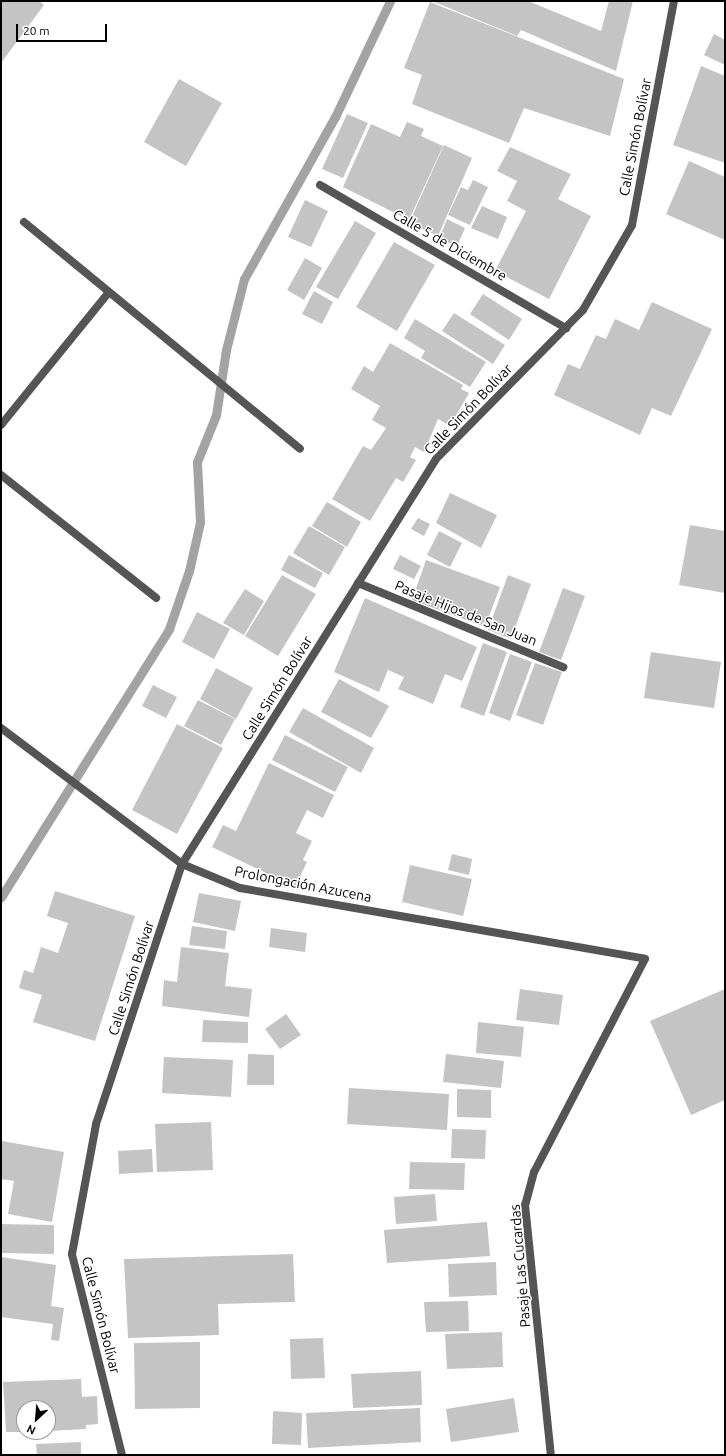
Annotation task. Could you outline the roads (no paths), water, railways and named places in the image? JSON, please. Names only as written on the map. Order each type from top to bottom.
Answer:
[{"type":"street","name":"Calle Simón Bolívar","points":[[122,1455],[72,1254],[96,1124],[182,864],[436,459],[583,310],[632,225],[674,1]]},
{"type":"street","name":"Calle 5 de Diciembre","points":[[320,185],[566,328]]},
{"type":"street","points":[[24,222],[300,450]]},
{"type":"street","points":[[1,425],[109,292]]},
{"type":"street","points":[[1,475],[156,598]]},
{"type":"street","name":"Pasaje Hijos de San Juan","points":[[358,583],[563,667]]},
{"type":"street","name":"Prolongación Azucena","points":[[1,728],[182,864],[240,888],[645,959]]},
{"type":"street","name":"Pasaje Las Cucardas","points":[[551,1455],[525,1205],[534,1172],[645,959]]},
{"type":"waterway","points":[[1,897],[169,629],[189,571],[200,522],[197,462],[216,415],[226,350],[244,279],[335,117],[390,1]]}]
